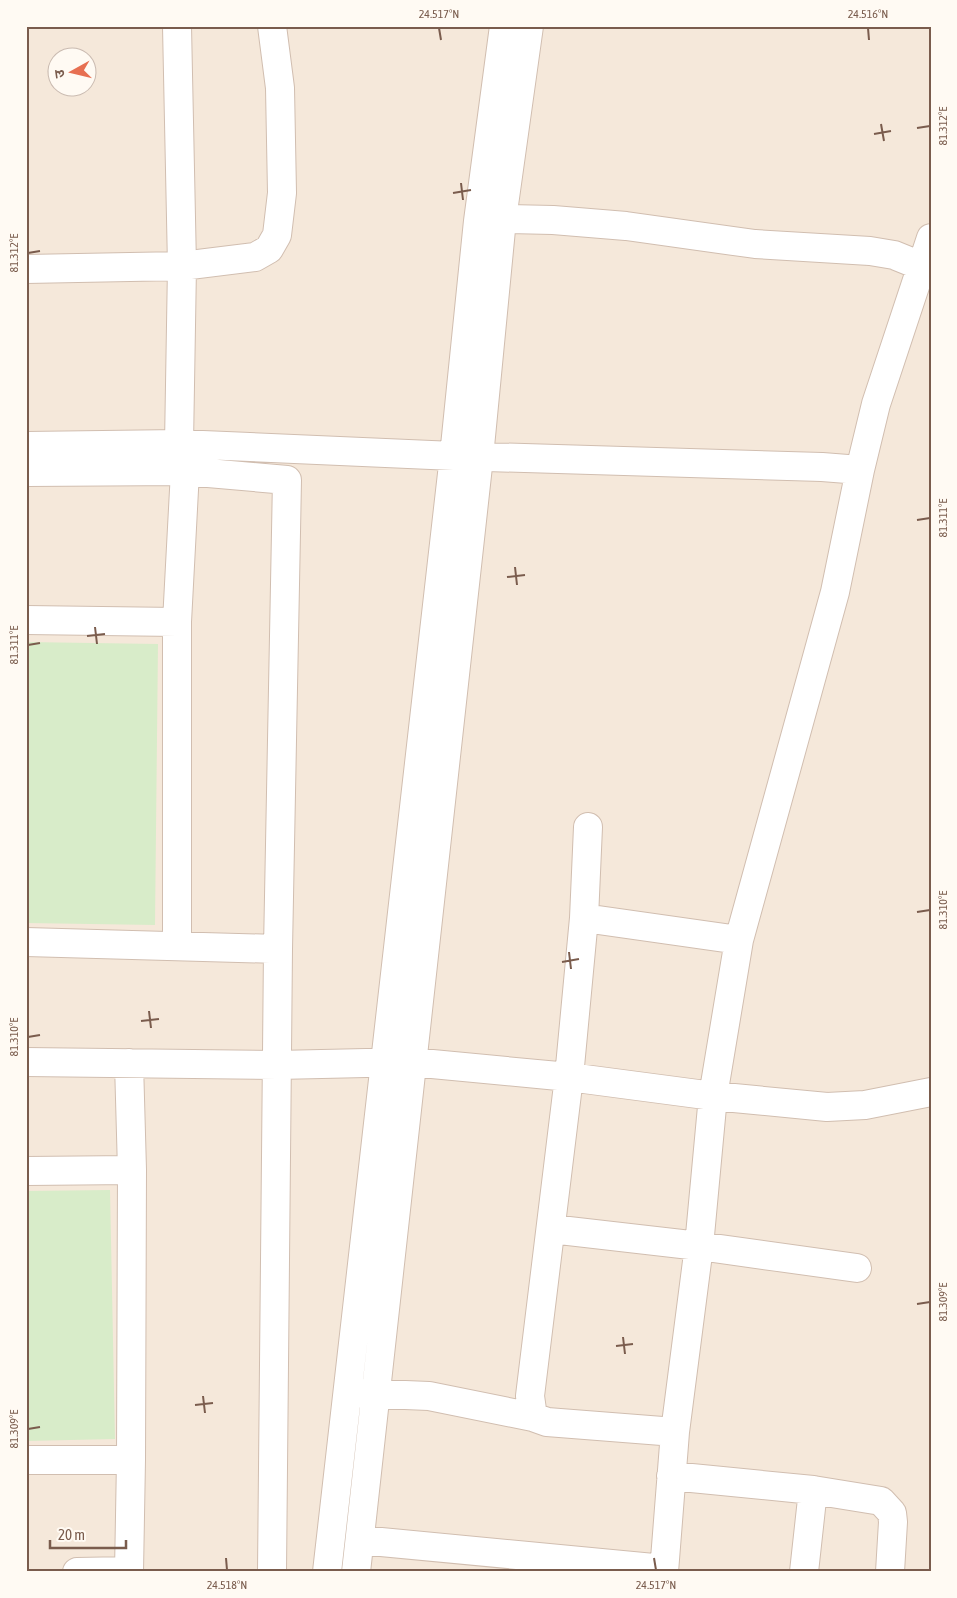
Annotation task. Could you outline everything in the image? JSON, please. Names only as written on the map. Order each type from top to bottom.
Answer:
[{"type":"street","points":[[176,26],[182,266],[179,444]]},
{"type":"street","points":[[26,269],[182,266],[255,257],[269,249],[277,235],[282,193],[280,97],[272,26]]},
{"type":"street","points":[[466,456],[478,221],[504,26]]},
{"type":"street","points":[[327,1572],[348,1393],[398,1063],[466,456],[529,26]]},
{"type":"street","points":[[502,219],[553,220],[626,226],[755,244],[870,251],[894,255],[926,268]]},
{"type":"street","points":[[360,1540],[664,1570],[671,1476],[699,1246],[713,1096],[739,940],[835,592],[860,470],[876,404],[926,268],[931,238]]},
{"type":"street","points":[[26,446],[179,444],[466,456],[822,467],[860,470]]},
{"type":"street","points":[[26,472],[185,471],[288,480],[278,949],[272,1572]]},
{"type":"street","points":[[177,946],[177,622],[185,471]]},
{"type":"street","points":[[26,620],[177,622]]},
{"type":"street","points":[[533,1417],[530,1396],[569,1077],[584,918],[588,827]]},
{"type":"street","points":[[584,918],[739,940]]},
{"type":"street","points":[[26,942],[278,949]]},
{"type":"street","points":[[26,1062],[277,1065],[398,1063],[569,1077],[713,1096],[827,1106],[865,1105],[931,1092]]},
{"type":"street","points":[[77,1572],[129,1571],[132,1170],[128,1063]]},
{"type":"street","points":[[356,1572],[376,1393],[398,1063]]},
{"type":"street","points":[[26,1171],[132,1170]]},
{"type":"street","points":[[551,1229],[699,1246],[857,1268]]},
{"type":"street","points":[[348,1393],[429,1396],[533,1417],[547,1422],[676,1432]]},
{"type":"street","points":[[26,1460],[131,1460]]},
{"type":"street","points":[[671,1476],[812,1490],[881,1501],[892,1513],[890,1572]]},
{"type":"street","points":[[804,1572],[812,1490]]},
{"type":"shaded area","points":[[26,26],[931,26],[931,1572],[26,1572]]},
{"type":"green space","points":[[26,642],[158,644],[155,925],[26,923]]},
{"type":"green space","points":[[110,1190],[115,1439],[26,1441],[26,1191]]}]
